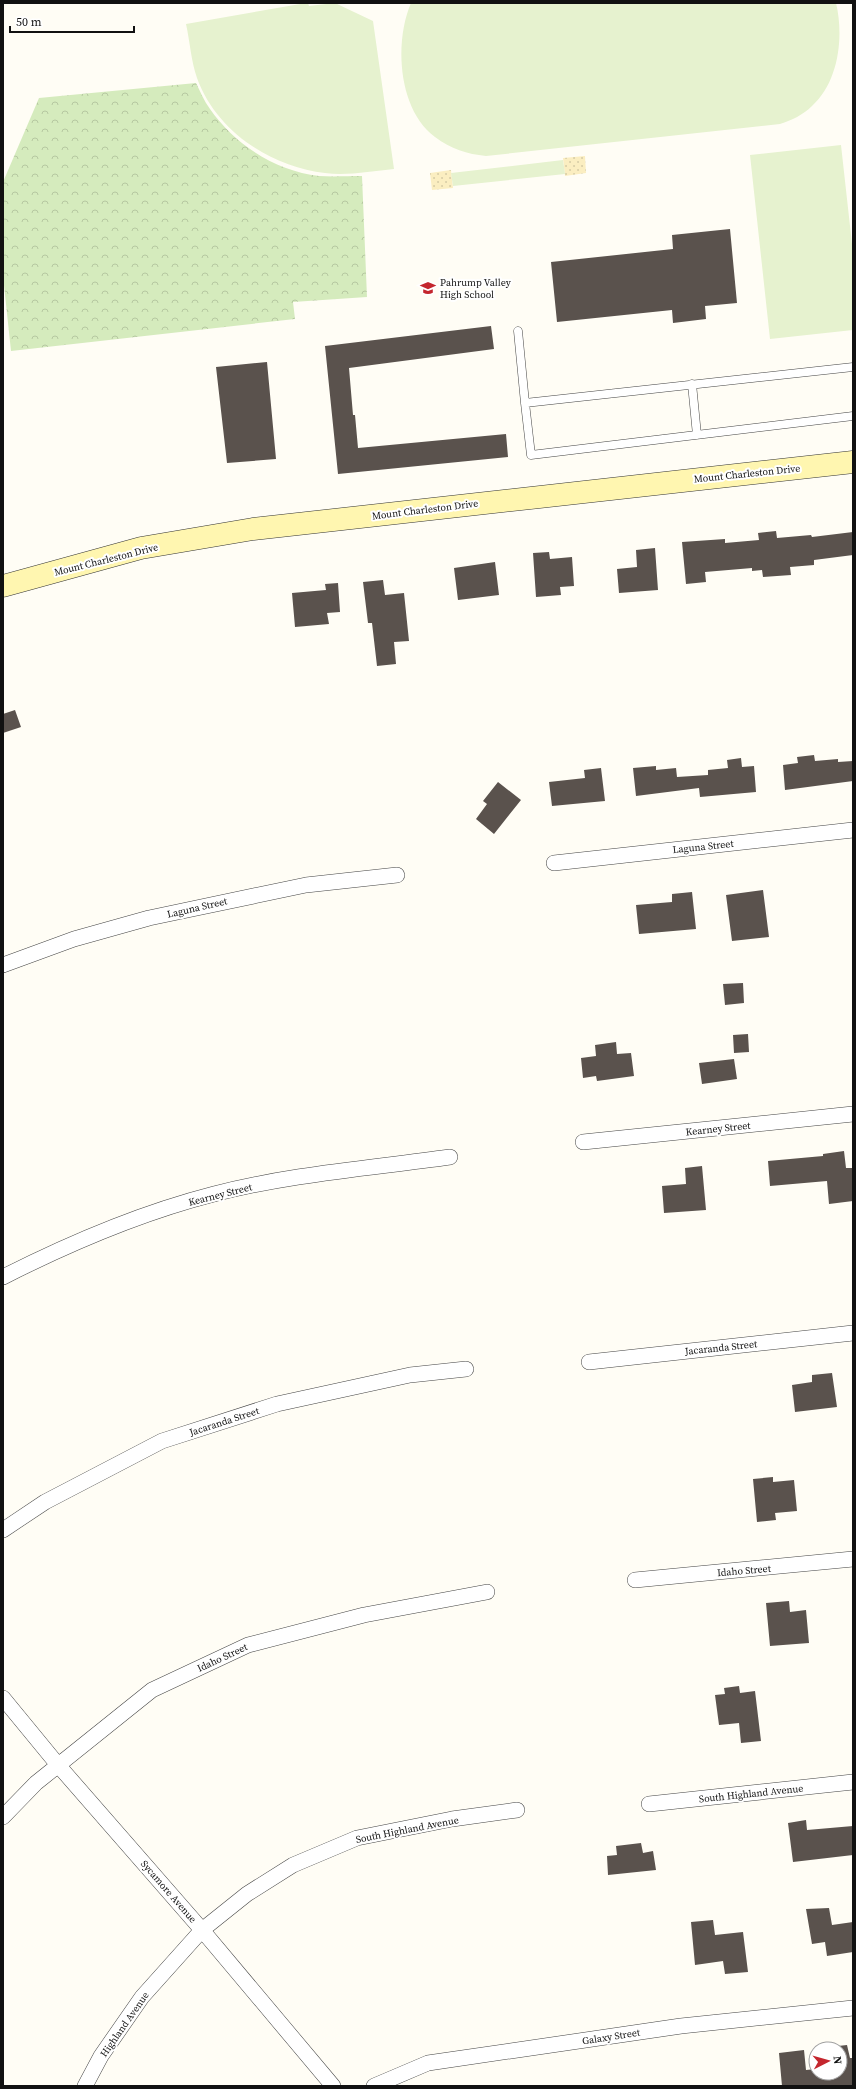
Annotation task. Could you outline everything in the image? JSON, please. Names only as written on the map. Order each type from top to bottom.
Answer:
[{"type":"street","name":"Mount Charleston Drive","points":[[3,586],[141,548],[253,529],[853,462]]},
{"type":"street","name":"Laguna Street","points":[[554,863],[853,830]]},
{"type":"street","name":"Laguna Street","points":[[3,965],[74,939],[149,918],[306,885],[397,875]]},
{"type":"street","name":"Kearney Street","points":[[583,1142],[853,1114]]},
{"type":"street","name":"Kearney Street","points":[[3,1277],[50,1253],[131,1220],[213,1194],[262,1183],[450,1157]]},
{"type":"street","name":"Jacaranda Street","points":[[589,1362],[853,1333]]},
{"type":"street","name":"Jacaranda Street","points":[[3,1530],[45,1502],[162,1442],[277,1404],[410,1375],[466,1370]]},
{"type":"street","name":"Idaho Street","points":[[635,1580],[853,1559]]},
{"type":"street","name":"Idaho Street","points":[[3,1817],[36,1783],[152,1690],[248,1644],[364,1615],[487,1592]]},
{"type":"street","name":"Sycamore Avenue","points":[[3,1698],[58,1765],[202,1930],[333,2086]]},
{"type":"street","name":"South Highland Avenue","points":[[649,1804],[853,1782]]},
{"type":"street","name":"South Highland Avenue","points":[[202,1930],[247,1894],[292,1865],[357,1838],[452,1819],[517,1810]]},
{"type":"street","name":"Highland Avenue","points":[[85,2086],[101,2056],[142,1997],[202,1930]]},
{"type":"street","name":"Galaxy Street","points":[[374,2086],[428,2064],[681,2026],[853,2008]]},
{"type":"lane","points":[[518,331],[531,455],[853,416]]},
{"type":"lane","points":[[525,403],[853,367]]},
{"type":"lane","points":[[692,384],[697,435]]},
{"type":"sand","points":[[585,156],[586,173],[565,176],[563,158]]},
{"type":"sand","points":[[451,170],[453,188],[432,190],[430,173]]},
{"type":"green space","points":[[308,3],[309,6],[335,3],[373,21],[394,169],[351,174],[333,174],[305,169],[285,163],[248,143],[232,130],[217,114],[206,97],[195,72],[186,24]]},
{"type":"green space","points":[[411,3],[836,3],[839,44],[834,72],[821,96],[805,112],[780,124],[486,156],[472,154],[447,145],[435,137],[423,125],[413,110],[407,93],[401,55],[402,37]]},
{"type":"green space","points":[[196,83],[206,103],[220,122],[244,145],[272,162],[303,173],[319,176],[362,176],[367,297],[293,302],[295,319],[11,351],[3,276],[3,182],[39,98]]},
{"type":"green space","points":[[841,145],[853,253],[853,330],[770,339],[750,155]]},
{"type":"green space","points":[[563,160],[565,174],[453,186],[451,173]]},
{"type":"building","points":[[730,229],[737,303],[705,306],[706,319],[673,323],[672,310],[557,322],[551,262],[673,249],[672,235]]},
{"type":"building","points":[[491,326],[494,349],[349,368],[353,415],[355,415],[358,448],[506,434],[508,457],[338,474],[325,346]]},
{"type":"building","points":[[267,362],[276,459],[227,463],[216,367]]},
{"type":"building","points":[[776,531],[777,538],[811,535],[812,537],[853,532],[853,555],[814,560],[814,565],[790,567],[791,575],[763,577],[762,570],[752,571],[752,568],[705,572],[706,582],[686,584],[682,542],[725,539],[725,543],[759,540],[758,533]]},
{"type":"building","points":[[655,548],[658,590],[619,593],[617,569],[637,567],[636,550]]},
{"type":"building","points":[[549,552],[550,559],[572,557],[574,586],[560,587],[561,595],[536,597],[533,553]]},
{"type":"building","points":[[495,562],[499,595],[458,600],[454,568]]},
{"type":"building","points":[[383,580],[385,595],[404,593],[409,641],[394,642],[396,664],[377,666],[372,623],[368,623],[363,582]]},
{"type":"building","points":[[338,583],[340,612],[327,613],[329,624],[295,627],[292,593],[326,590],[325,584]]},
{"type":"building","points":[[15,710],[21,727],[3,733],[3,714]]},
{"type":"building","points":[[814,755],[815,761],[838,759],[838,762],[853,761],[853,781],[785,790],[783,765],[798,763],[797,757]]},
{"type":"building","points":[[741,758],[742,767],[754,766],[756,792],[700,797],[699,788],[636,796],[633,768],[656,766],[656,770],[676,768],[677,777],[708,775],[708,770],[728,768],[727,760]]},
{"type":"building","points":[[601,768],[605,801],[552,806],[549,782],[585,778],[584,770]]},
{"type":"building","points":[[498,782],[521,800],[494,834],[476,819],[487,804],[483,801]]},
{"type":"building","points":[[763,890],[769,937],[732,941],[726,895]]},
{"type":"building","points":[[692,892],[696,929],[639,934],[636,905],[672,902],[672,894]]},
{"type":"building","points":[[743,983],[744,1003],[725,1005],[723,984]]},
{"type":"building","points":[[748,1034],[749,1052],[734,1053],[733,1035]]},
{"type":"building","points":[[616,1042],[617,1054],[631,1053],[634,1076],[597,1081],[596,1076],[583,1078],[581,1058],[596,1056],[595,1045]]},
{"type":"building","points":[[734,1059],[737,1079],[702,1084],[699,1063]]},
{"type":"building","points":[[844,1151],[846,1168],[852,1168],[853,1201],[829,1204],[827,1181],[770,1186],[768,1161],[823,1156],[823,1154]]},
{"type":"building","points":[[702,1166],[706,1210],[664,1213],[662,1186],[686,1184],[685,1168]]},
{"type":"building","points":[[832,1373],[837,1407],[795,1412],[792,1385],[812,1382],[812,1375]]},
{"type":"building","points":[[773,1477],[773,1482],[794,1480],[797,1511],[775,1513],[776,1520],[757,1522],[753,1479]]},
{"type":"building","points":[[789,1601],[790,1612],[806,1610],[809,1643],[770,1646],[766,1603]]},
{"type":"building","points":[[739,1686],[740,1693],[755,1691],[761,1741],[741,1743],[739,1723],[719,1725],[715,1695],[725,1694],[724,1688]]},
{"type":"building","points":[[806,1820],[807,1830],[853,1826],[853,1855],[793,1862],[788,1823]]},
{"type":"building","points":[[641,1843],[643,1853],[653,1851],[656,1870],[608,1875],[607,1856],[617,1855],[616,1846]]},
{"type":"building","points":[[829,1908],[832,1925],[853,1922],[853,1952],[827,1956],[825,1942],[812,1944],[806,1909]]},
{"type":"building","points":[[713,1920],[715,1935],[743,1932],[748,1972],[725,1974],[723,1961],[695,1965],[691,1922]]},
{"type":"building","points":[[848,2049],[850,2058],[853,2058],[853,2086],[782,2086],[779,2053],[804,2050],[806,2070],[808,2070],[808,2081],[848,2081]]},
{"type":"place","name":"Pahrump Valley High School","points":[[428,288]]}]
